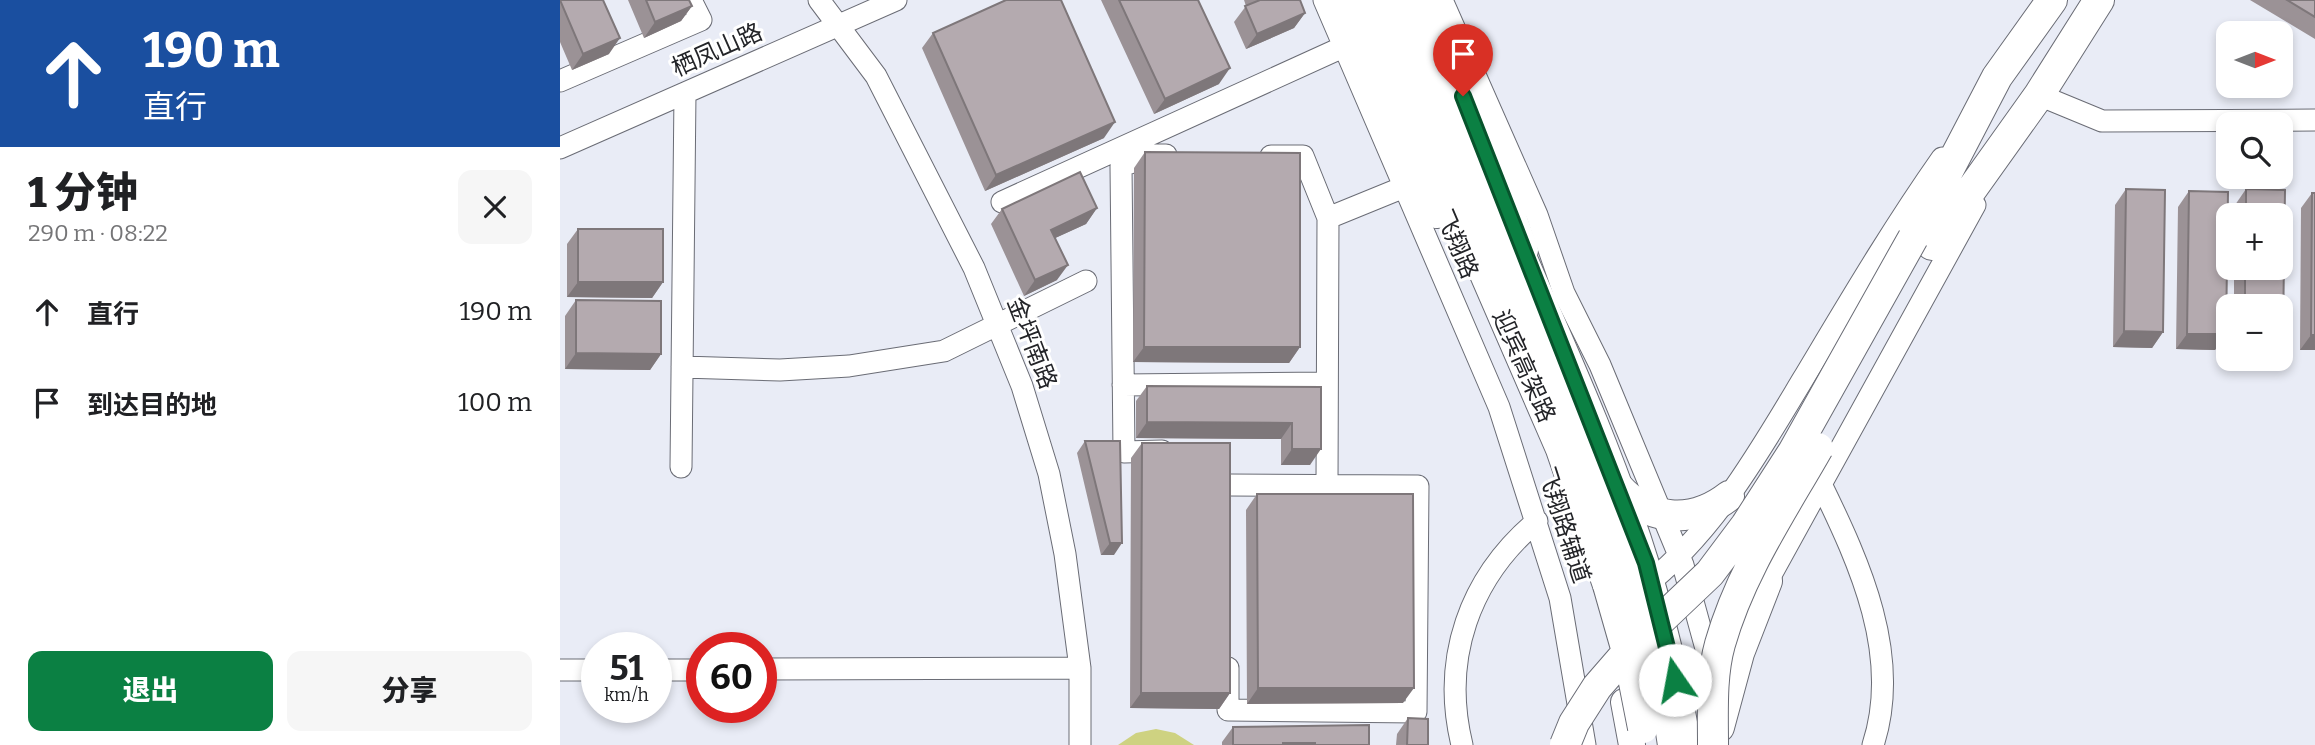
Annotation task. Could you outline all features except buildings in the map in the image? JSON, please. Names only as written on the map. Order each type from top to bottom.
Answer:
[{"type":"highway","points":[[1340,0],[1388,111],[1493,330]]},
{"type":"highway","name":"迎宾高架路","points":[[1366,0],[1561,449],[1630,662],[1636,740]]},
{"type":"highway","name":"迎宾高架路","points":[[1396,0],[1583,436],[1630,569],[1673,745]]},
{"type":"highway","points":[[1422,0],[1493,168],[1541,299]]},
{"type":"highway","points":[[1718,739],[1713,693],[1720,646],[1738,592],[1922,241],[1997,77],[2052,0]]},
{"type":"highway","points":[[1565,745],[1574,723],[1597,687],[1630,649],[1702,581],[1746,525],[1922,241],[2039,95],[2099,0]]},
{"type":"highway","points":[[1618,486],[1636,504],[1662,515],[1696,514],[1729,496]]},
{"type":"highway","points":[[1718,739],[1739,653],[1767,581]]},
{"type":"main road","name":"飞翔路","points":[[1352,0],[1549,455],[1603,616],[1636,740]]},
{"type":"main road","points":[[1412,0],[1618,486],[1651,581],[1688,745]]},
{"type":"street","points":[[560,81],[701,20],[691,0]]},
{"type":"street","name":"金坪南路","points":[[819,0],[840,24],[888,100],[974,268],[1021,386],[1049,474],[1065,554],[1080,668],[1080,745]]},
{"type":"street","name":"栖凤山路","points":[[560,148],[896,0]]},
{"type":"street","name":"飞翔路辅道","points":[[1324,0],[1499,407],[1537,521],[1567,627],[1573,684],[1585,745]]},
{"type":"street","points":[[1442,0],[1537,215],[1564,293],[1600,365],[1679,555],[1704,634],[1718,739]]},
{"type":"street","points":[[616,32],[625,53]]},
{"type":"street","points":[[1002,202],[1343,47]]},
{"type":"street","points":[[1603,616],[1651,581],[1679,555],[1729,496],[1903,215],[1997,77]]},
{"type":"street","points":[[681,467],[685,93]]},
{"type":"street","points":[[1624,700],[1675,680],[1709,658],[1747,617],[1945,257],[2039,95],[2102,121],[2315,120]]},
{"type":"street","points":[[1189,451],[1124,452],[1121,166],[1153,155],[1194,156]]},
{"type":"street","points":[[1248,156],[1303,156],[1328,218],[1327,485]]},
{"type":"street","points":[[1328,218],[1404,187]]},
{"type":"street","points":[[682,367],[780,370],[849,366],[944,351],[1086,281]]},
{"type":"street","points":[[1123,385],[1327,383]]},
{"type":"street","points":[[1229,462],[1229,511]]},
{"type":"street","points":[[1821,484],[1853,555],[1877,629],[1882,694],[1873,745]]},
{"type":"street","points":[[1228,644],[1228,710],[1416,712],[1418,486],[1229,485]]},
{"type":"street","points":[[1462,745],[1454,684],[1464,622],[1493,566],[1537,521]]},
{"type":"street","points":[[777,669],[1080,668]]},
{"type":"street","points":[[560,670],[581,670]]},
{"type":"green space","points":[[1156,729],[1175,733],[1194,745],[1118,745],[1136,733]]},
{"type":"route","points":[[1463,96],[1646,563],[1675,680]]}]
